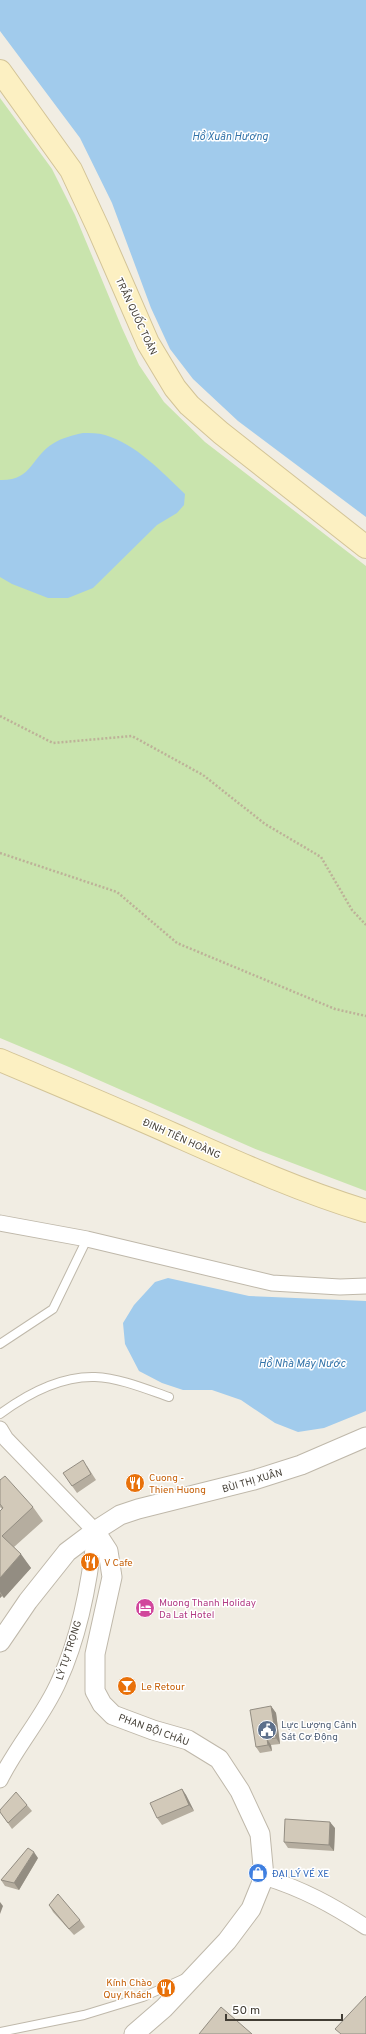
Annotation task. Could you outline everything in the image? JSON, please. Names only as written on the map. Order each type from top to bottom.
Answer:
[{"type":"main road","name":"TRẦN QUỐC TOẢN","points":[[0,71],[71,170],[148,343],[175,388],[189,405],[221,433],[366,546]]},
{"type":"main road","name":"ĐINH TIÊN HOÀNG","points":[[0,1060],[98,1101],[245,1166],[338,1203],[366,1211]]},
{"type":"street","points":[[0,1223],[87,1239],[272,1283],[340,1287],[366,1286]]},
{"type":"street","points":[[0,1429],[6,1439],[95,1530]]},
{"type":"street","name":"BÙI THỊ XUÂN","points":[[0,1642],[28,1601],[67,1552],[95,1530],[120,1516],[138,1509],[254,1480],[301,1465],[366,1437]]},
{"type":"street","name":"LÝ TỰ TRỌNG","points":[[0,1780],[9,1761],[59,1681],[87,1592],[92,1565],[95,1530]]},
{"type":"street","name":"PHAN BỘI CHÂU","points":[[95,1530],[108,1551],[112,1577],[95,1654],[95,1691],[102,1704],[113,1715],[152,1730],[188,1740],[219,1759],[240,1791],[260,1834],[264,1877],[251,1909],[227,1941],[164,2008],[134,2034]]},
{"type":"street","points":[[264,1877],[293,1886],[325,1900],[366,1927]]},
{"type":"lane","points":[[0,1344],[53,1309],[87,1239]]},
{"type":"lane","points":[[0,1414],[16,1402],[52,1385],[82,1378],[104,1378],[169,1397]]},
{"type":"lane","points":[[0,2032],[84,2015],[143,1998],[198,1972]]},
{"type":"lane","points":[[20,2034],[28,2027]]},
{"type":"path","points":[[0,716],[53,743],[132,736],[203,775],[265,824],[321,857],[352,910],[366,925]]},
{"type":"path","points":[[0,853],[117,892],[177,943],[335,1009],[366,1016]]},
{"type":"green space","points":[[0,98],[52,169],[75,215],[139,365],[164,402],[205,442],[366,566],[366,1191],[253,1148],[0,1038]]},
{"type":"water","name":"Hồ Xuân Hương","points":[[0,0],[366,0],[366,517],[238,421],[193,379],[170,349],[151,308],[112,203],[80,138],[0,31]]},
{"type":"water","points":[[83,433],[97,433],[105,435],[116,439],[138,452],[158,468],[185,494],[184,505],[177,513],[157,525],[93,588],[68,598],[48,598],[12,584],[0,577],[0,480],[11,479],[19,476],[31,467],[46,448],[60,440]]},
{"type":"water","name":"Hồ Nhà Máy Nước","points":[[168,1278],[249,1296],[366,1301],[366,1411],[324,1428],[298,1432],[275,1423],[241,1400],[212,1390],[183,1390],[162,1383],[139,1371],[125,1344],[123,1323],[134,1305],[155,1282]]},
{"type":"building","points":[[83,1460],[91,1474],[72,1486],[63,1473]]},
{"type":"building","points":[[5,1476],[33,1507],[2,1536],[21,1554],[0,1578],[0,1511],[3,1508],[0,1504],[0,1480]]},
{"type":"building","name":"Lực Lượng Cảnh Sát Cơ Động","points":[[271,1706],[276,1738],[267,1739],[268,1745],[256,1747],[250,1710]]},
{"type":"building","points":[[182,1789],[189,1805],[157,1818],[150,1803]]},
{"type":"building","points":[[16,1792],[27,1805],[8,1823],[0,1810]]},
{"type":"building","points":[[285,1819],[330,1822],[329,1845],[284,1842]]},
{"type":"building","points":[[28,1848],[34,1852],[14,1883],[1,1880]]},
{"type":"building","points":[[58,1894],[80,1920],[69,1929],[49,1905]]},
{"type":"building","points":[[366,1996],[366,2034],[341,2034],[335,2029]]},
{"type":"building","points":[[221,2007],[252,2034],[199,2034]]},
{"type":"place","name":"Cuong - Thien Huong","points":[[135,1483]]},
{"type":"place","name":"V Cafe","points":[[90,1562]]},
{"type":"place","name":"Muong Thanh Holiday Da Lat Hotel","points":[[145,1608]]},
{"type":"place","name":"Le Retour","points":[[127,1686]]},
{"type":"place","name":"Lực Lượng Cảnh Sát Cơ Động","points":[[267,1730]]},
{"type":"place","name":"ĐẠI LÝ VÉ XE","points":[[258,1873]]},
{"type":"place","name":"Kính Chào Quy Khách","points":[[166,1988]]}]
